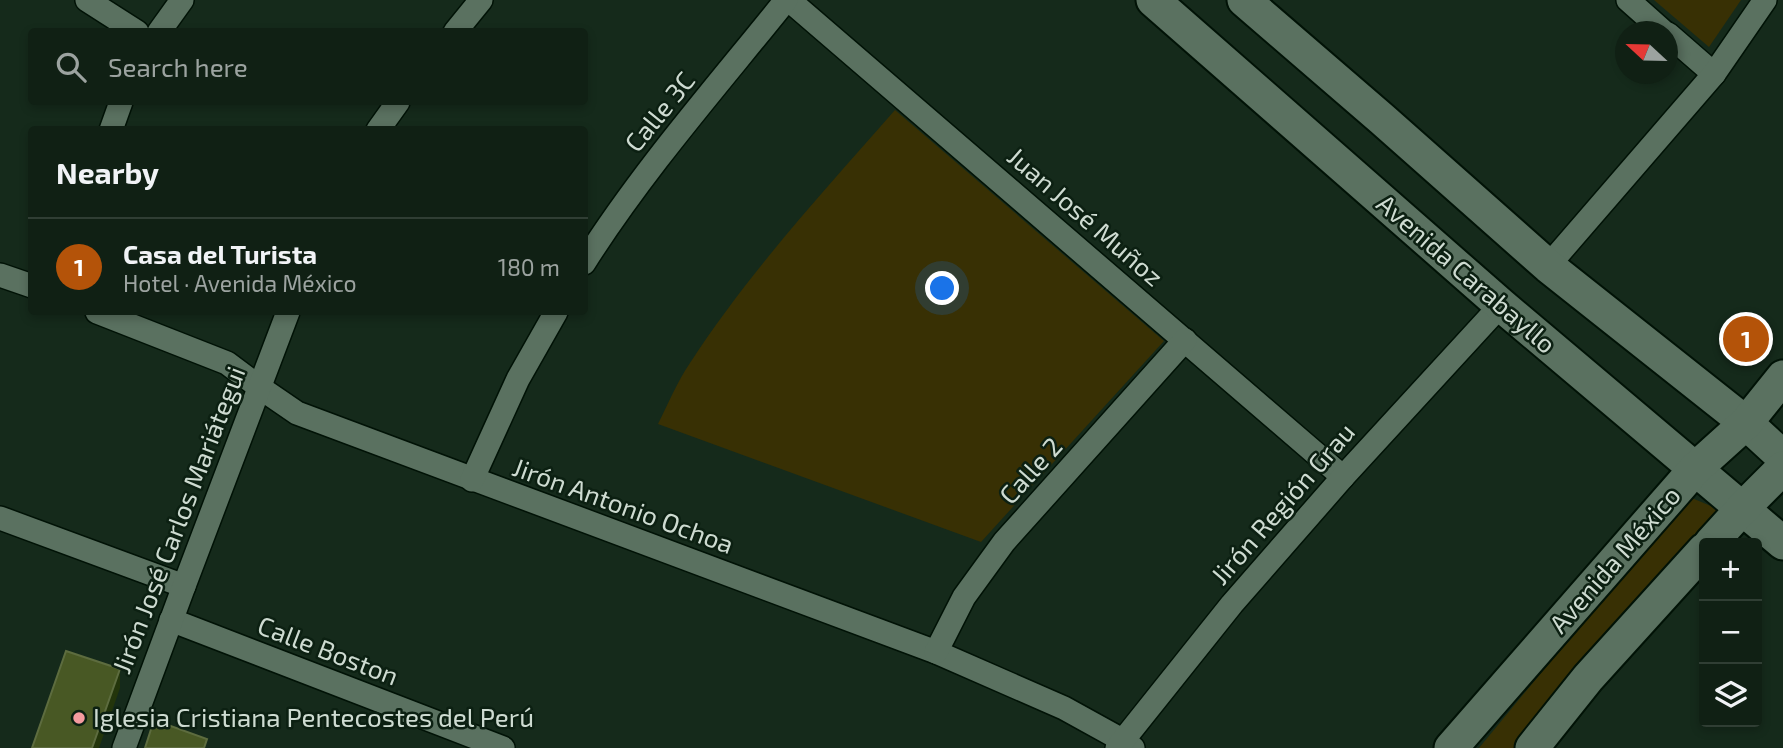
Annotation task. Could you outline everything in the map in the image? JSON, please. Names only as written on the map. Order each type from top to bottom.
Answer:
[{"type":"main road","name":"Avenida Carabayllo","points":[[1153,0],[1501,306],[1783,542]]},
{"type":"main road","points":[[1244,0],[1548,266],[1746,423],[1783,457]]},
{"type":"main road","name":"Avenida México","points":[[1451,748],[1695,469],[1746,423],[1783,377]]},
{"type":"main road","points":[[1716,538],[1783,468]]},
{"type":"main road","points":[[1532,748],[1588,678],[1699,556]]},
{"type":"street","points":[[87,0],[131,28]]},
{"type":"street","points":[[162,28],[182,0]]},
{"type":"street","points":[[458,28],[481,0]]},
{"type":"street","name":"Calle 3C","points":[[588,257],[643,178],[787,0]]},
{"type":"street","name":"Juan José Muñoz","points":[[787,0],[1343,477]]},
{"type":"street","points":[[1628,0],[1652,21]]},
{"type":"street","points":[[1548,266],[1714,74],[1765,0]]},
{"type":"street","points":[[1678,43],[1714,74]]},
{"type":"street","points":[[112,126],[120,105]]},
{"type":"street","points":[[381,126],[396,105]]},
{"type":"street","points":[[0,275],[28,285]]},
{"type":"street","name":"Jirón Región Grau","points":[[1124,745],[1232,604],[1343,477],[1501,306]]},
{"type":"street","name":"Jirón Antonio Ochoa","points":[[105,315],[226,363],[297,413],[936,652],[1064,708],[1124,745]]},
{"type":"street","name":"Jirón José Carlos Mariátegui","points":[[124,748],[287,315]]},
{"type":"street","points":[[472,480],[518,379],[554,315]]},
{"type":"street","name":"Calle 2","points":[[936,652],[964,597],[1004,542],[1185,340]]},
{"type":"street","points":[[0,518],[184,586]]},
{"type":"street","name":"Calle Boston","points":[[171,620],[503,748]]},
{"type":"shaded area","points":[[1654,0],[1741,0],[1709,47]]},
{"type":"shaded area","points":[[895,110],[1164,341],[981,542],[658,424],[685,370],[737,296]]},
{"type":"shaded area","points":[[1687,496],[1718,509],[1517,748],[1479,748]]},
{"type":"building","name":"Iglesia Cristiana Pentecostes del Perú","points":[[66,651],[120,669],[92,748],[32,748]]},
{"type":"building","points":[[154,720],[207,739],[204,748],[145,748]]},
{"type":"place","name":"Casa del Turista","points":[[1746,339]]},
{"type":"place","name":"Iglesia Cristiana Pentecostes del Perú","points":[[79,718]]}]
